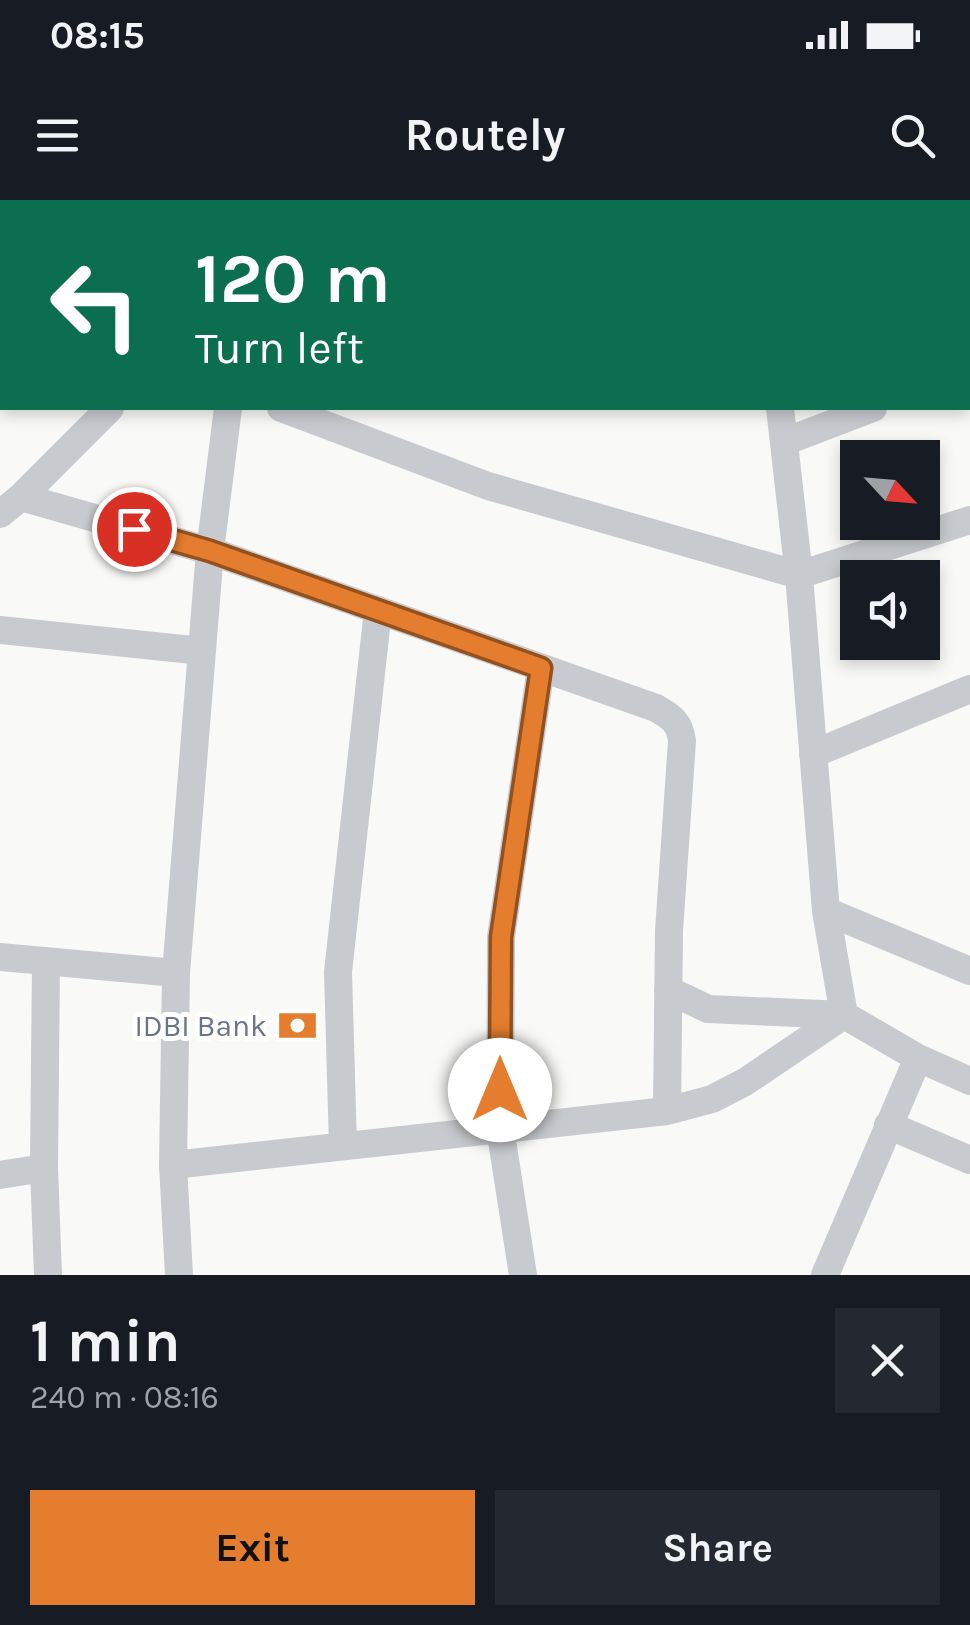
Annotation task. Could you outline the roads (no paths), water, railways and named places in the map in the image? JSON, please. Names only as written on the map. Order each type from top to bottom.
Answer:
[{"type":"street","points":[[11,506],[108,410]]},
{"type":"street","points":[[178,1275],[173,1165],[176,973],[210,551],[228,410]]},
{"type":"street","points":[[286,410],[488,486],[799,575],[970,520]]},
{"type":"street","points":[[780,410],[799,575],[826,912],[844,1015]]},
{"type":"street","points":[[784,442],[869,410]]},
{"type":"street","points":[[11,506],[210,551],[656,708],[680,727],[672,849],[667,1110]]},
{"type":"street","points":[[343,1146],[338,972],[378,610]]},
{"type":"street","points":[[0,630],[202,651]]},
{"type":"street","points":[[523,1275],[500,1128],[501,937],[541,668]]},
{"type":"street","points":[[813,754],[970,689]]},
{"type":"street","points":[[826,912],[970,971]]},
{"type":"street","points":[[0,957],[176,973]]},
{"type":"street","points":[[46,960],[44,1168],[48,1275]]},
{"type":"street","points":[[668,990],[708,1010],[844,1015],[918,1058],[970,1081]]},
{"type":"street","points":[[173,1165],[667,1110],[712,1098],[745,1082],[844,1015]]},
{"type":"street","points":[[825,1275],[918,1058]]},
{"type":"street","points":[[888,1125],[970,1160]]},
{"type":"street","points":[[0,1174],[44,1168]]},
{"type":"place","name":"IDBI Bank","points":[[297,1026]]}]
